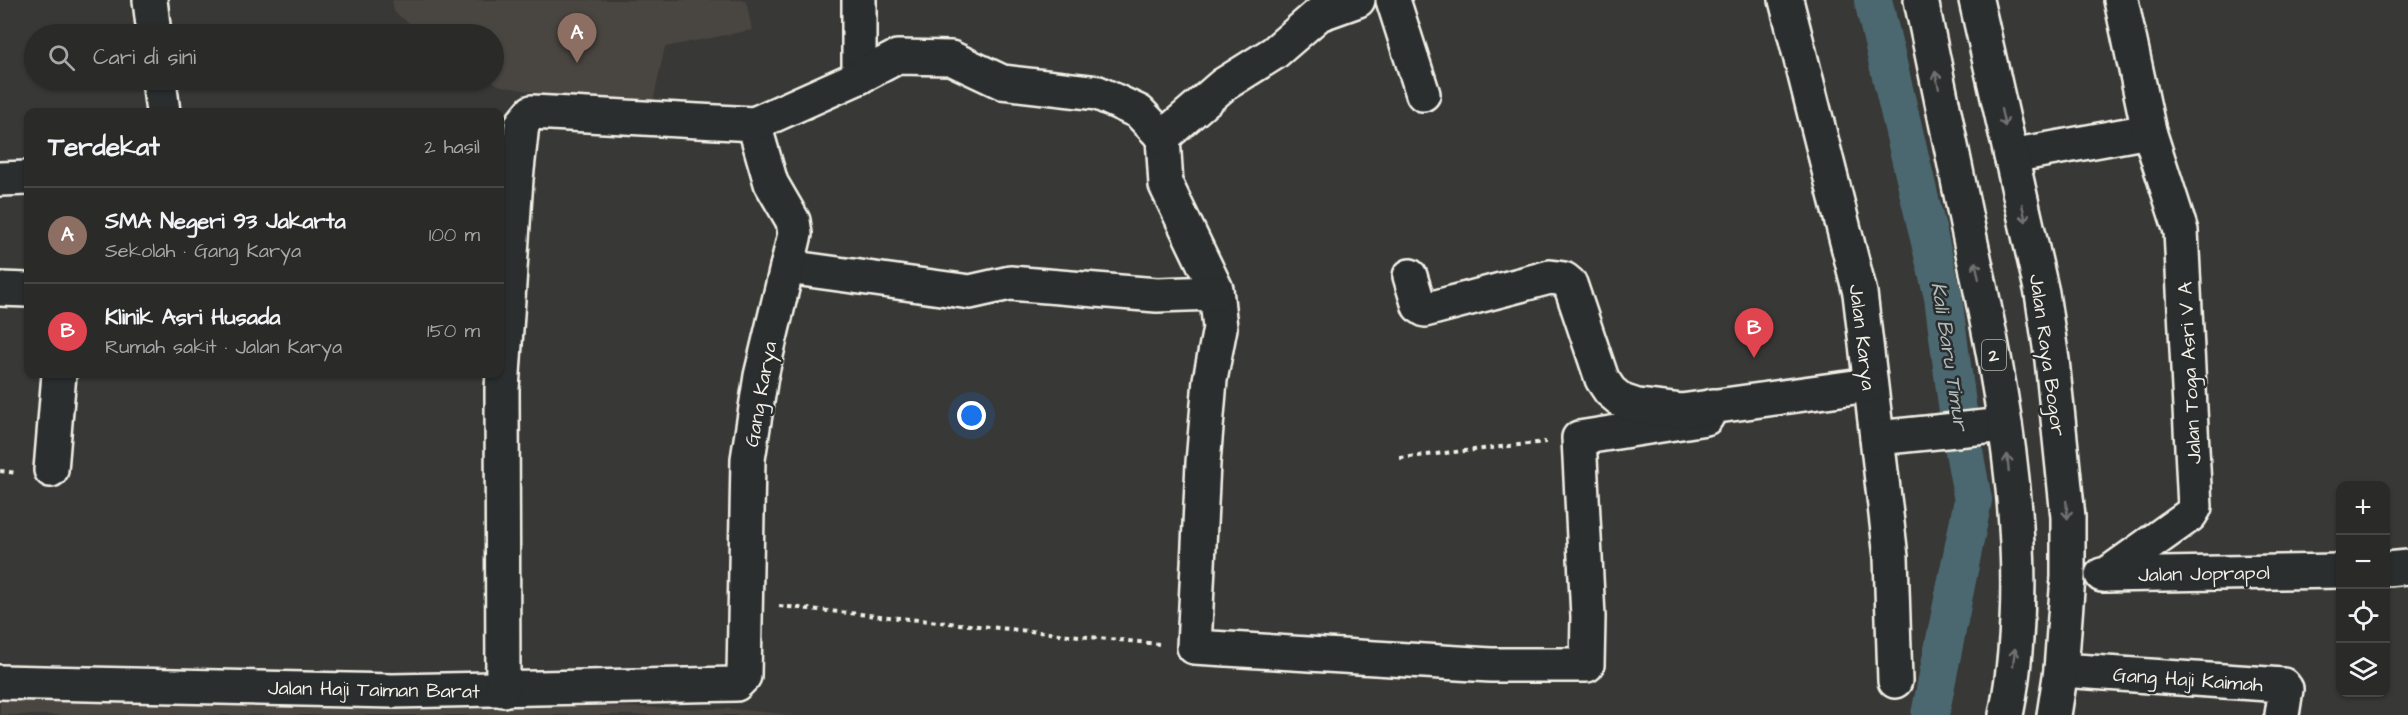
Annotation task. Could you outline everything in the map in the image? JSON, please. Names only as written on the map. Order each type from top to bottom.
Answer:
[{"type":"main road","points":[[150,0],[153,24]]},
{"type":"main road","points":[[859,0],[859,77]]},
{"type":"main road","points":[[1163,137],[1223,86],[1274,53],[1316,7],[1358,0]]},
{"type":"main road","points":[[1393,0],[1423,94]]},
{"type":"main road","name":"Jalan Karya","points":[[1785,0],[1860,293],[1891,557],[1895,681]]},
{"type":"main road","name":"2","points":[[1921,0],[1992,342],[1996,426],[2019,596],[2017,633],[2006,715]]},
{"type":"main road","name":"Jalan Raya Bogor","points":[[1976,0],[2042,293],[2052,360],[2068,517],[2068,577],[2061,670],[2054,715]]},
{"type":"main road","points":[[2011,156],[2149,131],[2121,0]]},
{"type":"main road","points":[[504,319],[508,180],[522,124],[532,112],[754,124],[859,77],[897,57],[951,58],[1002,82],[1098,93],[1139,112],[1163,137],[1166,185],[1216,293],[1219,336],[1210,380],[1203,463],[1194,647],[1491,664],[1587,665],[1588,617],[1579,438],[1706,418],[1713,406]]},
{"type":"main road","points":[[160,90],[162,108]]},
{"type":"main road","name":"Gang Karya","points":[[744,676],[748,459],[761,376],[795,228],[776,194],[754,124]]},
{"type":"main road","name":"Jalan Toga Asri V A","points":[[2106,575],[2190,515],[2195,507],[2181,231],[2149,131]]},
{"type":"main road","points":[[0,178],[24,178]]},
{"type":"main road","points":[[786,267],[970,292],[1010,283],[1157,295],[1216,293]]},
{"type":"main road","points":[[1410,276],[1419,306],[1430,310],[1550,277],[1564,279],[1570,284],[1602,379],[1610,391],[1622,401],[1636,406],[1681,411],[1869,385]]},
{"type":"main road","points":[[0,289],[24,290]]},
{"type":"main road","points":[[51,470],[58,378]]},
{"type":"main road","points":[[502,378],[503,690]]},
{"type":"main road","points":[[1877,438],[1996,426]]},
{"type":"main road","points":[[2390,569],[2408,567]]},
{"type":"main road","name":"Jalan Joprapol","points":[[2068,577],[2336,571]]},
{"type":"main road","name":"Gang Haji Kaimah","points":[[2061,670],[2283,685],[2286,689],[2282,715]]},
{"type":"main road","name":"Jalan Haji Taiman Barat","points":[[0,682],[393,691],[736,684],[744,676]]},
{"type":"path","points":[[1400,458],[1579,438]]},
{"type":"path","points":[[745,602],[1194,647]]},
{"type":"shaded area","points":[[392,0],[746,0],[752,30],[665,47],[652,107],[586,102],[504,87],[504,24],[410,24],[394,12]]},
{"type":"shaded area","points":[[0,696],[733,709],[795,715],[0,715]]},
{"type":"waterway","name":"Kali Baru Timur","points":[[1873,0],[1943,297],[1961,435],[1973,500],[1930,715]]},
{"type":"place","name":"SMA Negeri 93 Jakarta","points":[[577,63]]},
{"type":"place","name":"Klinik Asri Husada","points":[[1754,358]]}]
